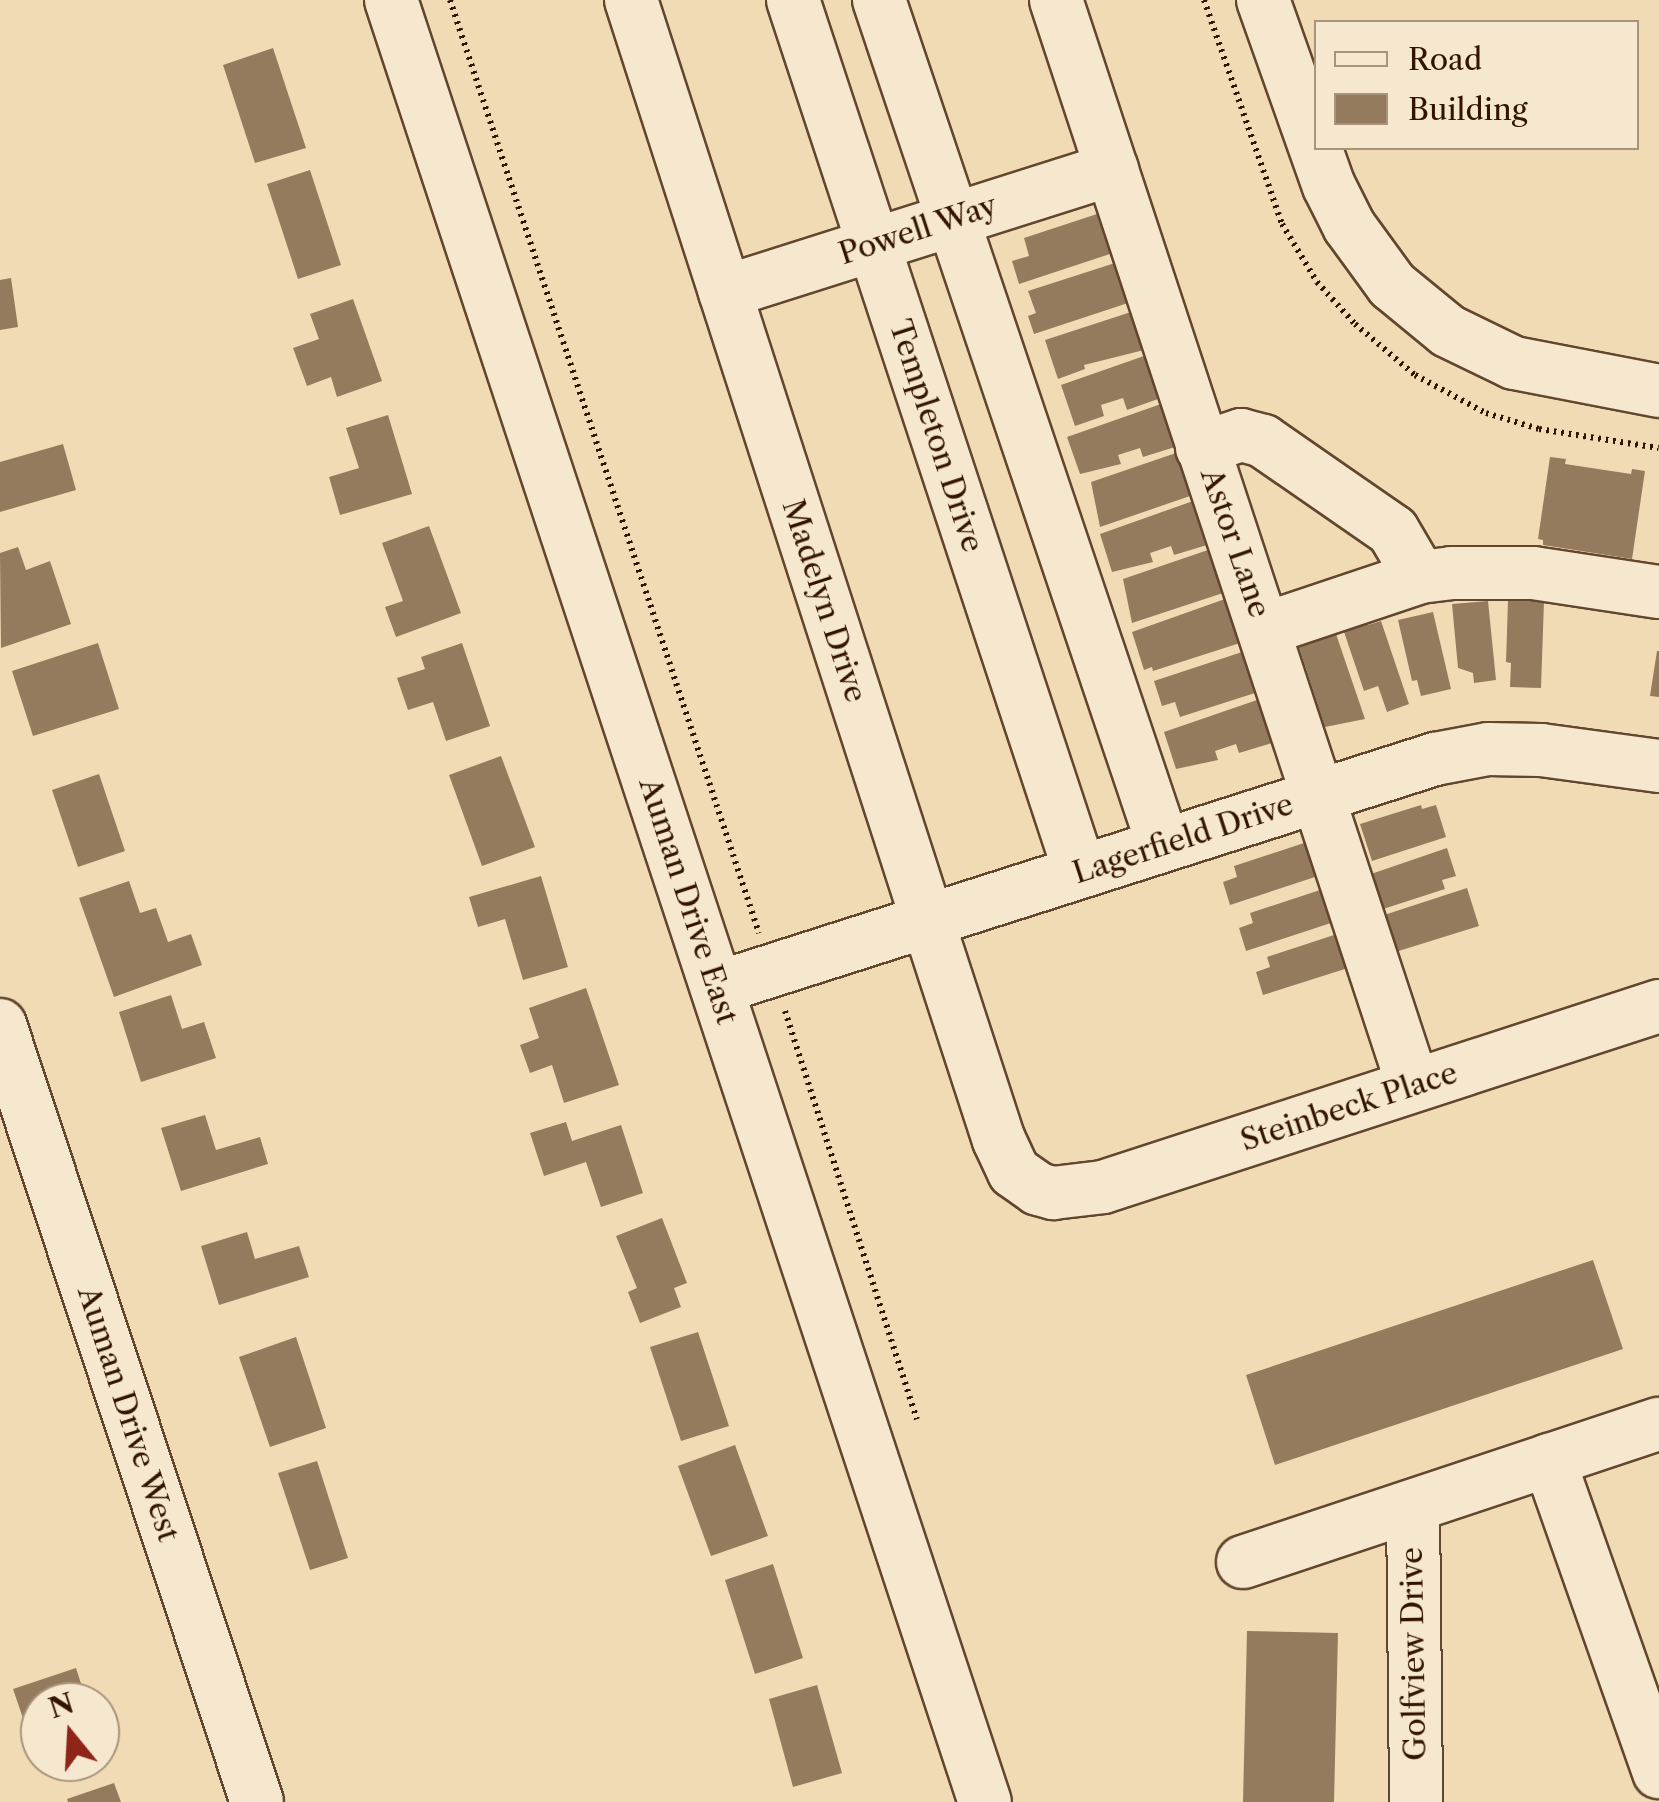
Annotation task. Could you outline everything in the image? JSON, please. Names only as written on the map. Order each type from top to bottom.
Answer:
[{"type":"street","name":"Auman Drive East","points":[[391,0],[985,1802]]},
{"type":"street","name":"Madelyn Drive","points":[[632,0],[1006,1156],[1014,1172],[1038,1189]]},
{"type":"street","name":"Templeton Drive","points":[[792,0],[1080,872]]},
{"type":"street","points":[[879,0],[1164,844]]},
{"type":"street","name":"Astor Lane","points":[[1056,0],[1414,1086]]},
{"type":"street","points":[[1263,0],[1314,146]]},
{"type":"street","points":[[1315,150],[1328,186],[1349,226],[1392,284],[1448,331],[1514,363],[1659,391]]},
{"type":"street","name":"Powell Way","points":[[725,292],[1112,169]]},
{"type":"street","points":[[1202,448],[1241,436],[1263,441],[1392,532],[1420,577]]},
{"type":"street","points":[[1265,629],[1420,577],[1503,571],[1659,592]]},
{"type":"street","name":"Lagerfield Drive","points":[[716,988],[1435,759],[1488,749],[1541,750],[1659,766]]},
{"type":"street","name":"Steinbeck Place","points":[[1038,1189],[1072,1194],[1103,1188],[1659,1006]]},
{"type":"street","name":"Auman Drive West","points":[[0,1026],[256,1802]]},
{"type":"street","name":"Golfview Drive","points":[[1243,1562],[1659,1424]]},
{"type":"street","points":[[1549,1460],[1659,1772]]},
{"type":"street","name":"Golfview Drive","points":[[1413,1506],[1416,1802]]},
{"type":"path","points":[[450,0],[918,1419]]},
{"type":"building","points":[[273,48],[306,148],[255,163],[223,65]]},
{"type":"building","points":[[310,170],[341,265],[298,279],[267,184]]},
{"type":"building","points":[[1097,214],[1110,254],[1019,284],[1012,261],[1029,256],[1024,238]]},
{"type":"building","points":[[1115,263],[1128,303],[1034,334],[1028,316],[1036,313],[1028,291]]},
{"type":"building","points":[[11,278],[18,327],[0,330],[0,280]]},
{"type":"building","points":[[353,299],[382,381],[337,397],[331,377],[307,386],[293,348],[319,339],[310,314]]},
{"type":"building","points":[[1131,312],[1144,350],[1084,365],[1085,369],[1058,379],[1045,340]]},
{"type":"building","points":[[1144,356],[1158,399],[1127,410],[1123,398],[1101,405],[1104,416],[1075,426],[1061,385]]},
{"type":"building","points":[[1161,404],[1175,447],[1143,457],[1140,448],[1118,455],[1121,464],[1080,474],[1067,437]]},
{"type":"building","points":[[388,415],[412,494],[340,515],[329,477],[359,468],[346,428]]},
{"type":"building","points":[[63,444],[76,490],[0,512],[0,462]]},
{"type":"building","points":[[1176,453],[1190,496],[1100,527],[1091,482]]},
{"type":"building","points":[[1550,457],[1566,459],[1565,464],[1631,474],[1632,469],[1645,471],[1632,559],[1543,545],[1543,540],[1538,539]]},
{"type":"building","points":[[1193,501],[1207,545],[1174,555],[1171,546],[1150,553],[1153,562],[1112,572],[1100,534]]},
{"type":"building","points":[[429,526],[461,613],[396,637],[385,607],[403,601],[382,543]]},
{"type":"building","points":[[18,547],[26,570],[50,561],[71,624],[1,648],[0,553]]},
{"type":"building","points":[[1208,550],[1223,593],[1132,623],[1123,579]]},
{"type":"building","points":[[1225,599],[1240,643],[1153,671],[1152,667],[1144,670],[1132,632]]},
{"type":"building","points":[[1508,600],[1544,601],[1541,688],[1510,687],[1511,663],[1506,662]]},
{"type":"building","points":[[1488,601],[1496,680],[1474,683],[1473,673],[1458,668],[1452,604]]},
{"type":"building","points":[[1433,612],[1451,689],[1421,696],[1417,680],[1412,681],[1398,620]]},
{"type":"building","points":[[1366,618],[1368,625],[1381,621],[1409,704],[1387,712],[1378,686],[1364,691],[1342,626]]},
{"type":"building","points":[[1335,631],[1365,719],[1325,727],[1298,644]]},
{"type":"building","points":[[98,643],[119,709],[33,736],[12,671]]},
{"type":"building","points":[[462,643],[490,726],[446,741],[433,702],[408,710],[397,678],[425,669],[421,657]]},
{"type":"building","points":[[1659,651],[1659,697],[1650,696]]},
{"type":"building","points":[[1242,652],[1255,693],[1180,717],[1175,702],[1162,706],[1154,681]]},
{"type":"building","points":[[1257,700],[1272,743],[1239,753],[1236,744],[1215,751],[1218,760],[1176,769],[1164,732]]},
{"type":"building","points":[[501,756],[535,847],[482,866],[449,775]]},
{"type":"building","points":[[99,774],[125,851],[78,867],[52,790]]},
{"type":"building","points":[[1421,805],[1422,809],[1436,805],[1446,837],[1372,861],[1360,824]]},
{"type":"building","points":[[1304,843],[1315,877],[1230,905],[1223,882],[1237,877],[1234,866]]},
{"type":"building","points":[[1447,848],[1456,876],[1442,880],[1445,889],[1380,910],[1368,875]]},
{"type":"building","points":[[541,876],[568,967],[523,980],[505,919],[478,927],[469,897]]},
{"type":"building","points":[[129,881],[140,913],[156,908],[168,942],[191,934],[202,965],[114,997],[79,898]]},
{"type":"building","points":[[1467,888],[1479,926],[1389,954],[1381,916]]},
{"type":"building","points":[[1320,890],[1331,923],[1246,951],[1239,928],[1253,923],[1250,913]]},
{"type":"building","points":[[1337,934],[1348,968],[1263,995],[1256,972],[1270,967],[1267,957]]},
{"type":"building","points":[[586,988],[619,1085],[564,1103],[552,1065],[530,1073],[520,1045],[539,1038],[529,1008]]},
{"type":"building","points":[[171,995],[182,1029],[204,1022],[216,1058],[141,1082],[119,1012]]},
{"type":"building","points":[[205,1115],[216,1150],[260,1137],[268,1164],[181,1191],[161,1128]]},
{"type":"building","points":[[566,1122],[572,1141],[621,1125],[643,1193],[601,1207],[586,1162],[544,1176],[530,1133]]},
{"type":"building","points":[[662,1218],[687,1283],[674,1288],[681,1307],[640,1323],[628,1292],[637,1288],[616,1236]]},
{"type":"building","points":[[247,1232],[255,1259],[299,1246],[309,1277],[219,1305],[201,1246]]},
{"type":"building","points":[[1593,1260],[1623,1349],[1275,1465],[1246,1375]]},
{"type":"building","points":[[698,1332],[729,1426],[681,1441],[650,1347]]},
{"type":"building","points":[[296,1337],[326,1428],[270,1447],[239,1357]]},
{"type":"building","points":[[735,1445],[768,1536],[711,1556],[678,1466]]},
{"type":"building","points":[[317,1461],[348,1558],[310,1570],[278,1473]]},
{"type":"building","points":[[773,1564],[803,1658],[755,1674],[725,1580]]},
{"type":"building","points":[[1247,1631],[1338,1633],[1334,1802],[1243,1802]]},
{"type":"building","points":[[76,1668],[81,1682],[34,1682]]},
{"type":"building","points":[[817,1685],[842,1773],[793,1787],[769,1699]]},
{"type":"building","points":[[20,1687],[20,1710],[13,1689]]},
{"type":"building","points":[[114,1783],[121,1802],[68,1802],[67,1799]]}]
